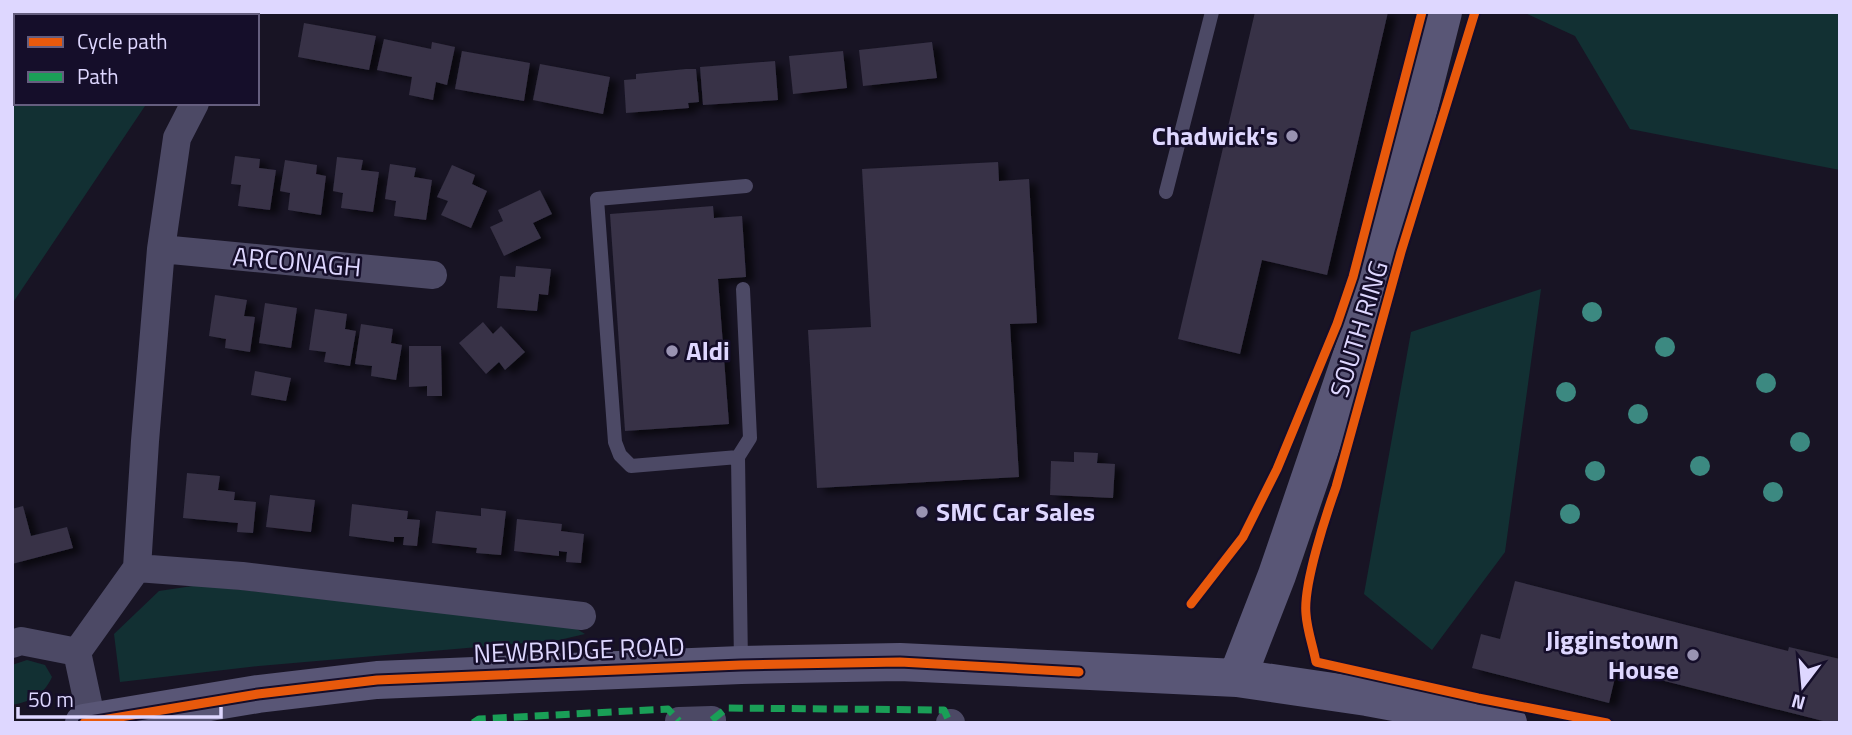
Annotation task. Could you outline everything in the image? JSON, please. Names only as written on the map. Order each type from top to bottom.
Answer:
[{"type":"main road","name":"SOUTH RING","points":[[1237,678],[1277,575],[1369,305],[1443,12]]},
{"type":"main road","name":"NEWBRIDGE ROAD","points":[[88,722],[261,709],[377,680],[741,665],[900,662],[1237,678],[1367,697],[1508,723]]},
{"type":"street","points":[[88,722],[78,652],[137,568],[161,249],[177,138],[193,105]]},
{"type":"street","name":"ARCONAGH","points":[[161,249],[433,275]]},
{"type":"street","points":[[137,568],[255,578],[583,616]]},
{"type":"street","points":[[12,644],[21,641],[78,652]]},
{"type":"street","points":[[679,721],[712,720],[712,723]]},
{"type":"lane","points":[[1166,192],[1212,12]]},
{"type":"lane","points":[[738,457],[631,466],[620,455],[615,442],[597,199],[746,186]]},
{"type":"lane","points":[[741,665],[738,457],[750,438],[743,289]]},
{"type":"green space","points":[[12,12],[209,12],[14,14],[14,105],[146,105],[12,304]]},
{"type":"green space","points":[[1523,12],[1840,12],[1840,170],[1630,129],[1575,36]]},
{"type":"green space","points":[[1541,289],[1505,552],[1432,650],[1364,594],[1411,332]]},
{"type":"green space","points":[[199,585],[575,628],[585,634],[559,640],[259,666],[120,682],[114,634],[159,591]]},
{"type":"green space","points":[[27,660],[45,665],[52,677],[36,697],[12,705],[12,665]]},
{"type":"building","name":"Chadwick's","points":[[1255,12],[1388,12],[1327,275],[1262,260],[1240,354],[1178,339]]},
{"type":"building","points":[[304,23],[376,36],[369,70],[298,57]]},
{"type":"building","points":[[384,39],[431,49],[432,42],[455,47],[447,85],[436,82],[433,100],[409,95],[412,77],[377,70]]},
{"type":"building","points":[[932,42],[937,78],[863,86],[859,50]]},
{"type":"building","points":[[462,51],[530,63],[524,101],[455,89]]},
{"type":"building","points":[[843,51],[847,88],[793,94],[789,56]]},
{"type":"building","points":[[775,61],[778,100],[703,105],[700,67]]},
{"type":"building","points":[[540,64],[610,77],[603,114],[533,100]]},
{"type":"building","points":[[696,69],[699,102],[688,103],[689,108],[626,113],[624,80],[636,79],[636,74]]},
{"type":"building","points":[[235,156],[260,159],[259,168],[276,170],[270,210],[238,206],[241,185],[231,184]]},
{"type":"building","points":[[337,157],[363,160],[361,170],[379,172],[373,212],[341,208],[343,193],[333,191]]},
{"type":"building","points":[[285,160],[317,165],[316,174],[326,176],[321,215],[288,210],[290,193],[280,191]]},
{"type":"building","points":[[998,162],[999,181],[1029,179],[1037,323],[1010,324],[1019,477],[817,488],[808,330],[871,327],[862,169]]},
{"type":"building","points":[[390,164],[416,168],[414,177],[432,180],[426,220],[394,216],[396,201],[385,199]]},
{"type":"building","points":[[452,165],[475,175],[472,184],[487,191],[471,228],[441,215],[448,201],[437,197]]},
{"type":"building","points":[[540,190],[552,214],[533,223],[541,238],[504,256],[490,227],[503,221],[498,210]]},
{"type":"building","name":"Aldi","points":[[713,206],[714,218],[742,216],[746,277],[718,279],[729,424],[625,431],[610,214]]},
{"type":"building","points":[[516,266],[551,269],[548,295],[539,294],[537,311],[497,308],[500,276],[515,277]]},
{"type":"building","points":[[215,295],[247,300],[244,316],[255,317],[250,352],[225,348],[226,339],[209,336]]},
{"type":"building","points":[[265,303],[297,308],[291,348],[259,343]]},
{"type":"building","points":[[315,309],[347,314],[345,329],[356,331],[350,366],[324,362],[326,352],[309,350]]},
{"type":"building","points":[[483,322],[493,334],[501,326],[525,352],[505,370],[499,362],[486,374],[459,343]]},
{"type":"building","points":[[361,324],[393,329],[391,343],[402,345],[396,380],[371,376],[372,366],[355,364]]},
{"type":"building","points":[[409,346],[441,346],[442,396],[427,396],[427,386],[409,387]]},
{"type":"building","points":[[255,371],[291,378],[286,401],[251,395]]},
{"type":"building","points":[[1074,452],[1098,453],[1097,463],[1115,464],[1113,498],[1050,495],[1051,461],[1074,462]]},
{"type":"building","points":[[187,473],[220,476],[218,490],[235,492],[234,500],[256,502],[253,533],[237,532],[238,523],[183,518]]},
{"type":"building","points":[[270,495],[315,500],[311,532],[266,527]]},
{"type":"building","points":[[352,504],[408,511],[407,519],[420,520],[417,546],[403,545],[404,537],[394,537],[394,542],[349,536]]},
{"type":"building","points":[[23,506],[31,536],[67,527],[73,548],[12,564],[12,509]]},
{"type":"building","points":[[481,508],[506,511],[501,555],[476,553],[477,548],[432,543],[436,511],[481,516]]},
{"type":"building","points":[[517,519],[562,524],[561,531],[584,534],[581,563],[566,562],[567,552],[559,551],[559,556],[514,551]]},
{"type":"building","name":"Jigginstown House","points":[[1515,581],[1788,651],[1789,647],[1840,659],[1840,723],[1831,723],[1617,669],[1609,703],[1472,668],[1481,634],[1500,639]]},
{"type":"marked path","points":[[712,720],[727,708],[944,710],[950,723]]},
{"type":"marked path","points":[[473,723],[479,719],[668,709],[679,721]]},
{"type":"cycle path","points":[[1191,604],[1243,537],[1277,469],[1337,324],[1353,277],[1422,12]]},
{"type":"cycle path","points":[[1475,12],[1401,252],[1316,550],[1306,601],[1308,626],[1316,662],[1607,723]]},
{"type":"cycle path","points":[[84,723],[258,694],[377,680],[741,665],[900,662],[1079,672]]},
{"type":"place","name":"Chadwick's","points":[[1292,136]]},
{"type":"place","name":"Aldi","points":[[672,351]]},
{"type":"place","name":"SMC Car Sales","points":[[922,512]]},
{"type":"place","name":"Jigginstown House","points":[[1693,655]]}]
